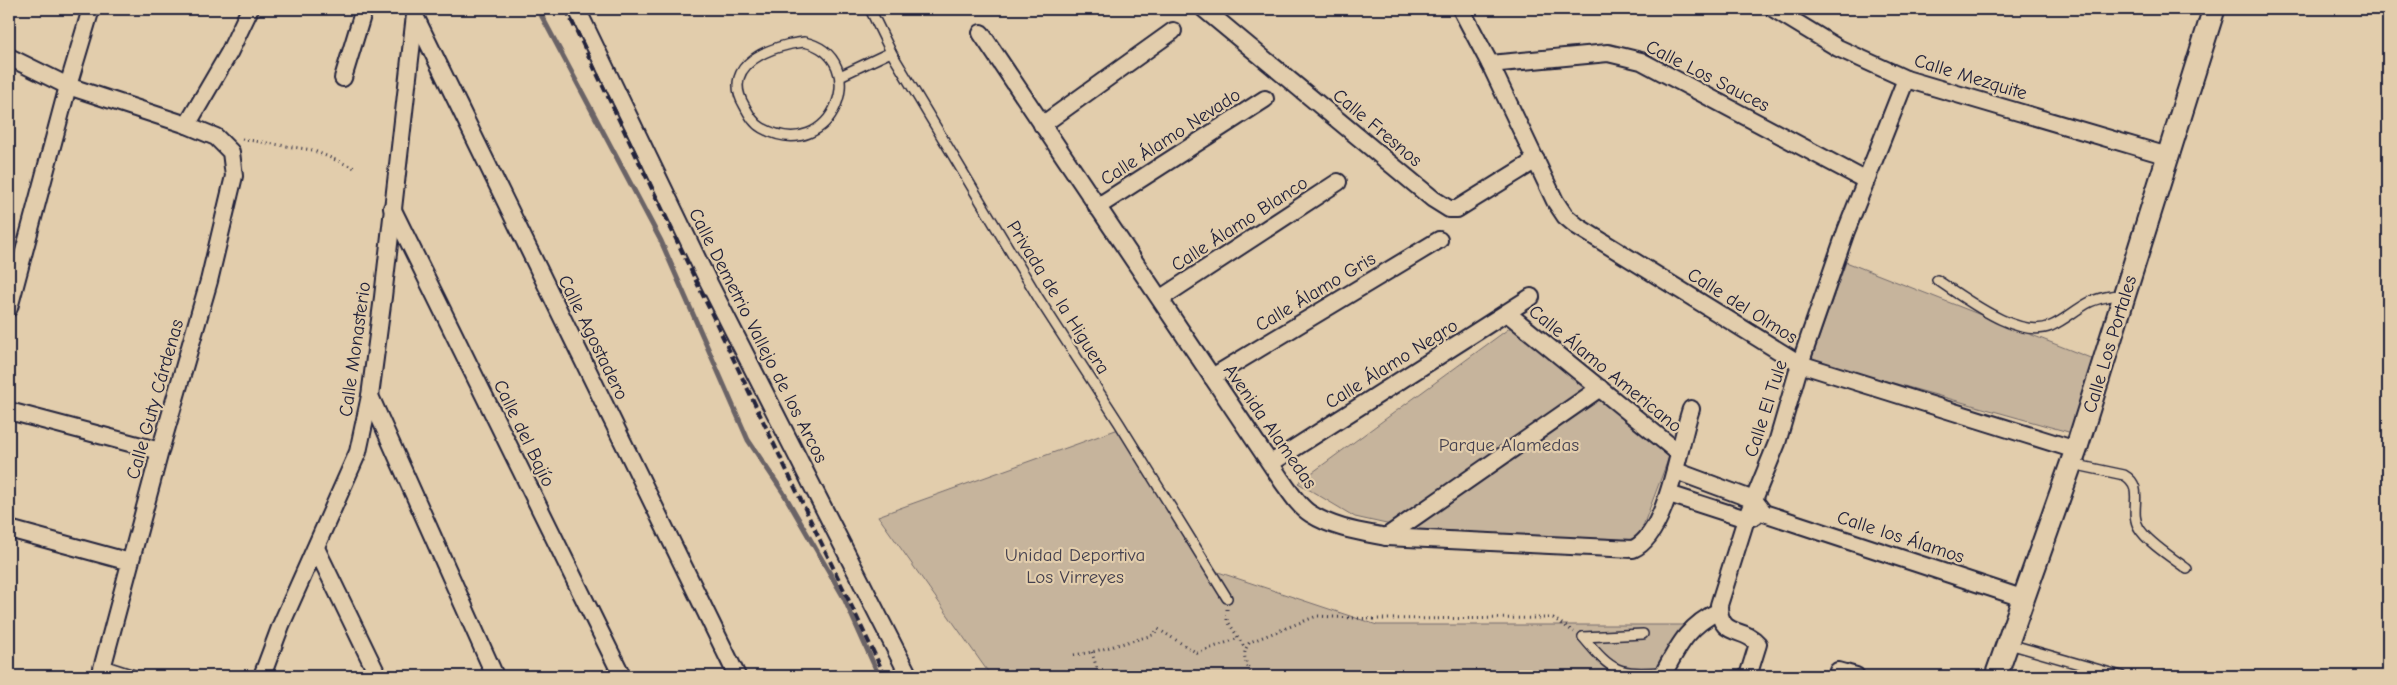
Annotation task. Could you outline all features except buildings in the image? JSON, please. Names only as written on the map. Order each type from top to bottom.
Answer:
[{"type":"street","points":[[9,308],[68,86],[91,9]]},
{"type":"street","points":[[187,125],[229,53],[250,9]]},
{"type":"street","points":[[343,78],[364,9]]},
{"type":"street","name":"Calle Demetrio Vallejo de los Arcos","points":[[577,9],[708,281],[909,676]]},
{"type":"street","name":"Calle Fresnos","points":[[1204,9],[1433,199],[1449,209],[1457,209],[1536,160]]},
{"type":"street","name":"Calle del Olmos","points":[[1461,9],[1490,64],[1555,201],[1565,216],[1577,226],[1800,364],[2074,457]]},
{"type":"street","name":"Calle Mezquite","points":[[1774,9],[1838,48],[1906,78],[2168,156]]},
{"type":"street","name":"Calle Los Portales","points":[[1996,676],[2009,644],[2074,457],[2214,9]]},
{"type":"street","name":"Calle Monasterio","points":[[262,676],[281,625],[358,452],[370,396],[416,12]]},
{"type":"street","name":"Calle Agostadero","points":[[416,12],[737,676]]},
{"type":"street","points":[[1042,125],[1173,31]]},
{"type":"street","name":"Avenida Alamedas","points":[[981,34],[1294,497],[1309,513],[1337,526],[1386,537],[1633,549],[1647,540],[1669,494],[1691,409]]},
{"type":"street","name":"Calle Los Sauces","points":[[1490,64],[1608,53],[1641,60],[1865,180]]},
{"type":"street","name":"Calle Guty Cárdenas","points":[[9,58],[68,86],[187,125],[216,137],[231,152],[234,176],[209,281],[160,451],[102,670]]},
{"type":"street","name":"Calle El Tule","points":[[1719,611],[1719,605],[1746,519],[1777,443],[1800,364],[1865,180],[1906,78]]},
{"type":"street","name":"Calle Álamo Nevado","points":[[1098,207],[1265,99]]},
{"type":"street","name":"Calle Álamo Blanco","points":[[1161,298],[1338,182]]},
{"type":"street","name":"Calle del Bajío","points":[[392,208],[622,676]]},
{"type":"street","name":"Calle Álamo Gris","points":[[1212,377],[1439,240]]},
{"type":"street","name":"Calle Álamo Negro","points":[[1271,463],[1532,298]]},
{"type":"street","name":"Calle Álamo Americano","points":[[1507,313],[1679,453]]},
{"type":"street","points":[[1386,537],[1600,388]]},
{"type":"street","points":[[370,396],[495,676]]},
{"type":"street","points":[[9,411],[160,451]]},
{"type":"street","points":[[1669,494],[1746,519],[1764,513],[1754,500],[1676,471]]},
{"type":"street","name":"Calle los Álamos","points":[[1764,513],[2025,599]]},
{"type":"street","points":[[9,529],[130,562]]},
{"type":"street","points":[[316,548],[378,676]]},
{"type":"street","points":[[1663,674],[1686,635],[1705,618],[1719,611],[1719,617],[1724,625],[1758,644],[1748,676]]},
{"type":"street","points":[[1838,671],[1856,676]]},
{"type":"lane","name":"Privada de la Higuera","points":[[870,9],[891,52],[1039,298],[1227,598]]},
{"type":"lane","points":[[794,43],[810,43],[823,49],[828,54],[840,76],[841,91],[830,117],[811,133],[799,136],[770,132],[760,126],[753,121],[739,97],[740,75],[753,58],[794,43]]},
{"type":"lane","points":[[840,76],[891,52]]},
{"type":"lane","points":[[1937,280],[2003,320],[2035,329],[2049,327],[2090,302],[2103,297],[2124,294]]},
{"type":"lane","points":[[2074,457],[2131,478],[2136,493],[2138,527],[2147,538],[2187,569]]},
{"type":"lane","points":[[1583,637],[1643,634]]},
{"type":"lane","points":[[1583,637],[1612,668],[1628,673],[1663,674]]},
{"type":"lane","points":[[2009,644],[2121,676]]},
{"type":"lane","points":[[102,670],[137,676]]},
{"type":"path","points":[[216,137],[312,150],[357,168]]},
{"type":"path","points":[[1227,598],[1227,620],[1245,648]]},
{"type":"path","points":[[1253,676],[1244,660],[1245,648],[1250,642],[1317,616],[1371,619],[1553,618],[1583,637]]},
{"type":"path","points":[[1074,655],[1092,652],[1153,635],[1158,629],[1197,653],[1239,638]]},
{"type":"path","points":[[1092,652],[1099,676]]},
{"type":"green space","points":[[1846,262],[2093,359],[2072,433],[1811,360]]},
{"type":"green space","name":"Parque Alamedas","points":[[1511,327],[1669,457],[1637,542],[1418,531],[1355,517],[1298,483]]},
{"type":"green space","name":"Unidad Deportiva Los Virreyes","points":[[1124,427],[1209,569],[1377,625],[1694,625],[1673,676],[991,676],[878,516]]},
{"type":"waterway","points":[[538,9],[661,241],[748,440],[783,492],[843,596],[879,676]]},
{"type":"railway","points":[[566,9],[885,676]]}]
